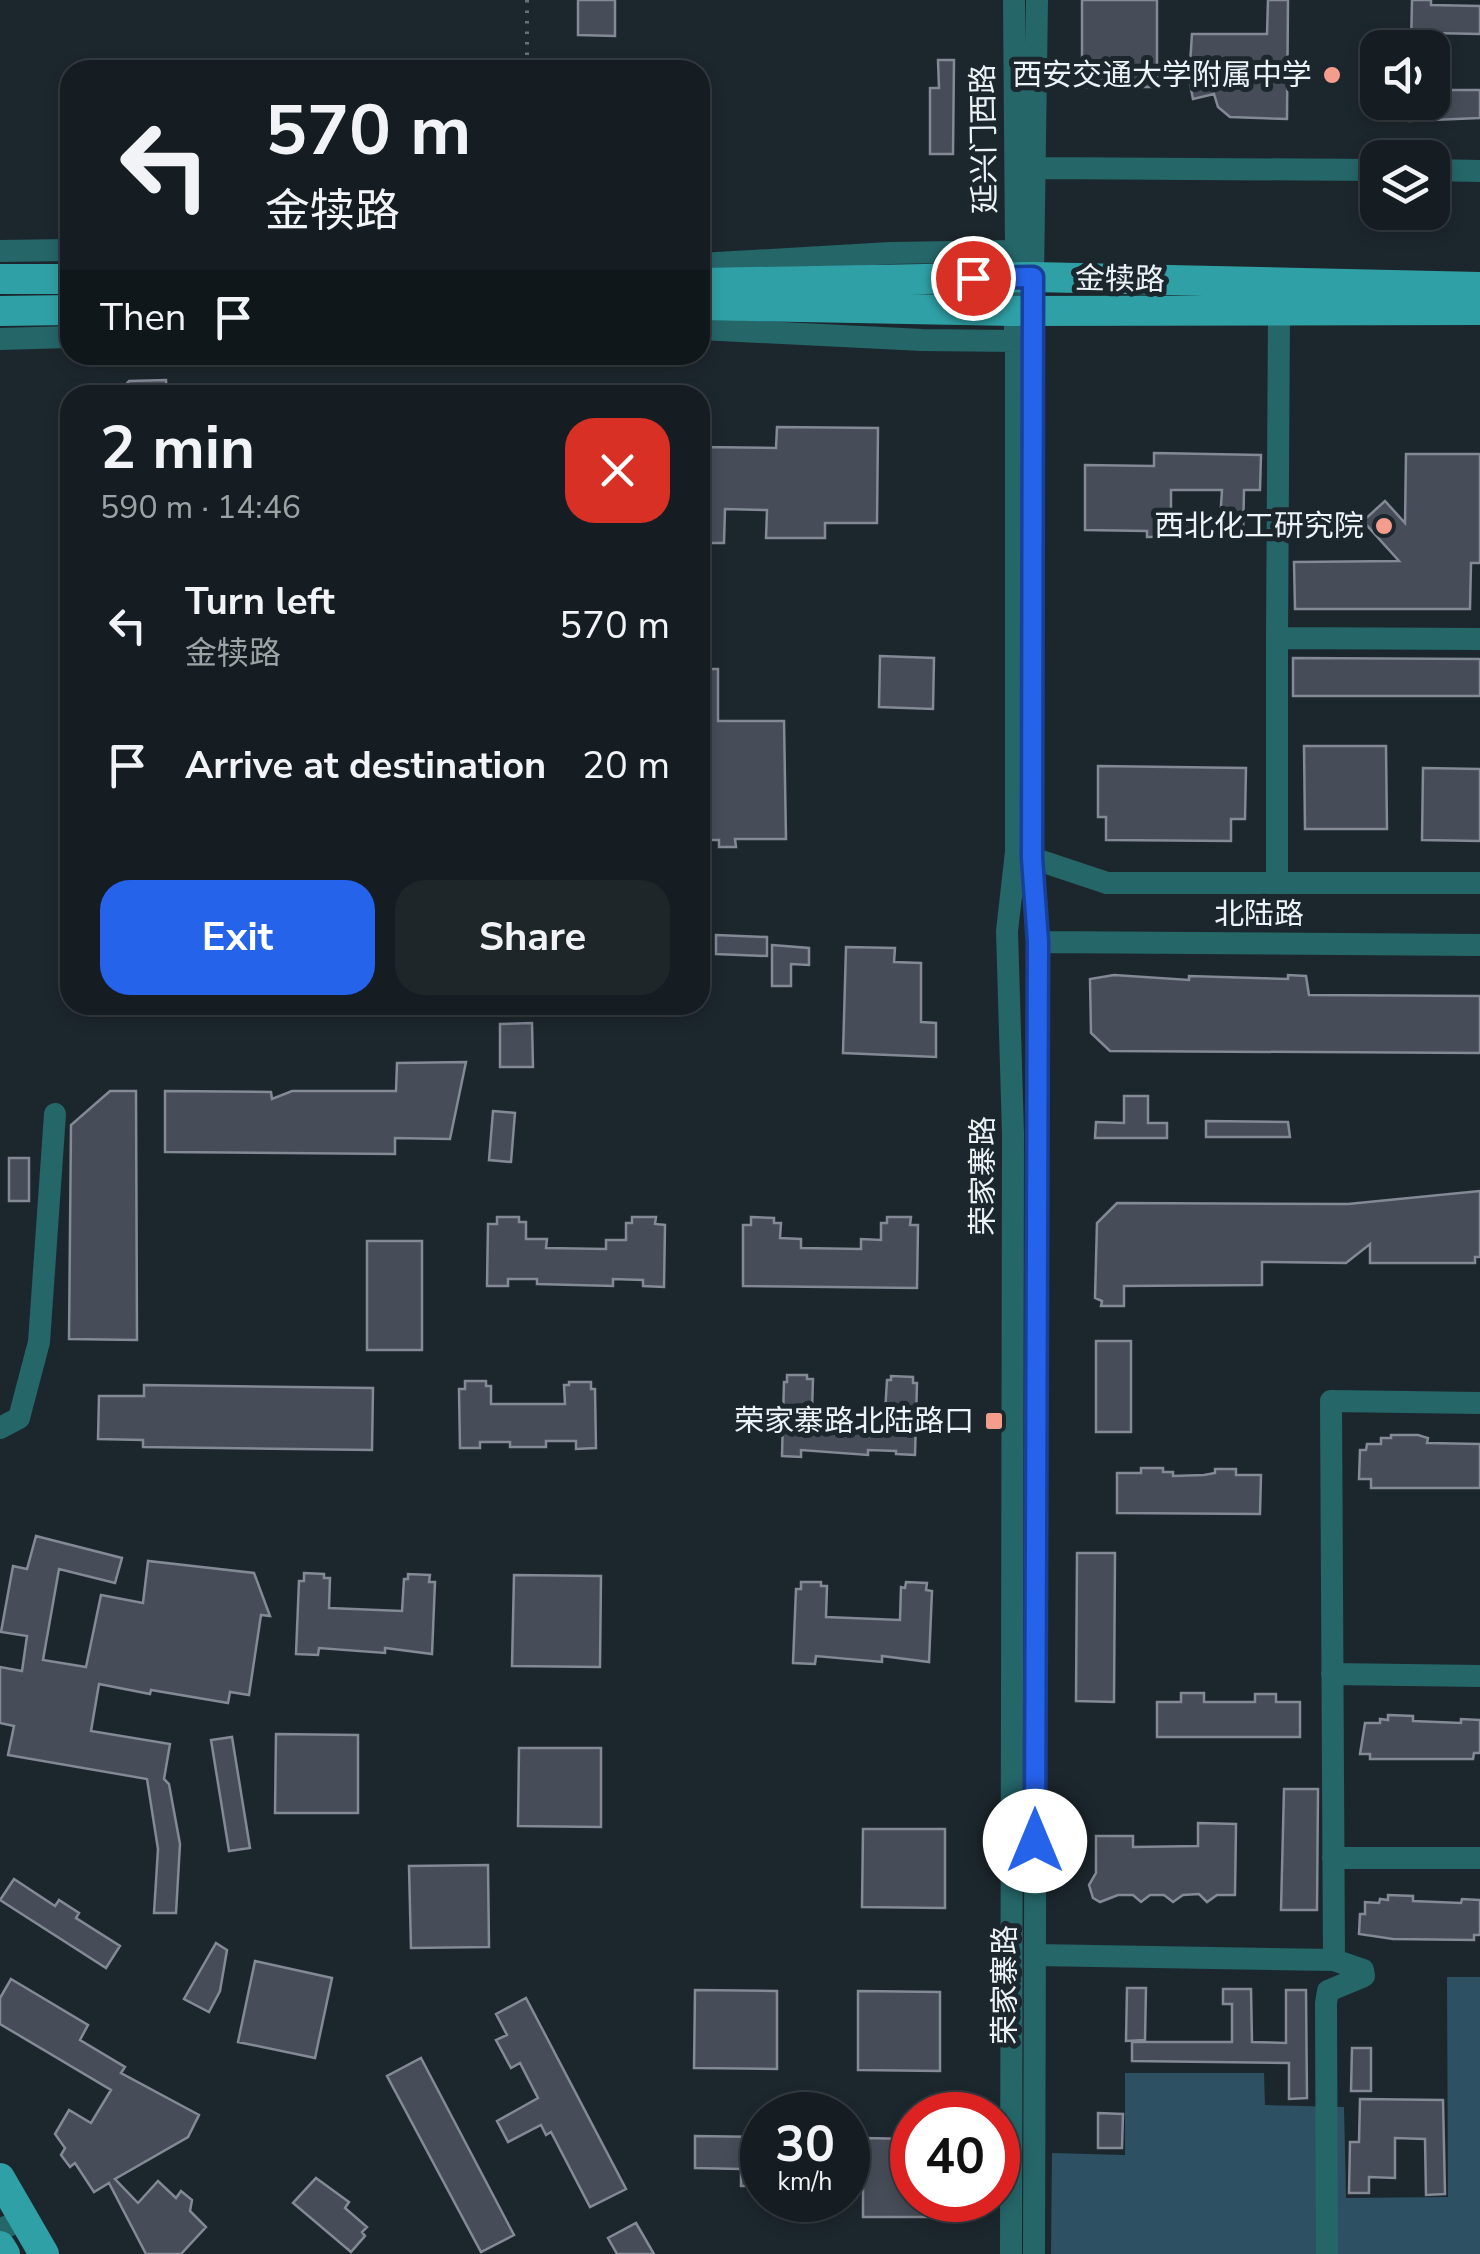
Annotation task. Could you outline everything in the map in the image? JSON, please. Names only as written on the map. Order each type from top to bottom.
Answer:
[{"type":"main road","name":"金犊路","points":[[710,283],[1020,268],[1480,287]]},
{"type":"main road","points":[[0,278],[60,279]]},
{"type":"main road","name":"金犊路","points":[[710,306],[1021,321],[1480,310]]},
{"type":"main road","points":[[0,311],[60,310]]},
{"type":"main road","points":[[0,2178],[12,2224],[44,2254]]},
{"type":"main road","points":[[0,2246],[5,2254]]},
{"type":"street","name":"延兴门西路","points":[[1014,0],[1020,268]]},
{"type":"street","name":"延兴门西路","points":[[1020,268],[1036,168],[1037,0]]},
{"type":"street","points":[[1036,168],[1360,170]]},
{"type":"street","points":[[1450,170],[1480,171]]},
{"type":"street","points":[[0,251],[60,250]]},
{"type":"street","points":[[710,263],[890,253],[1020,268]]},
{"type":"street","name":"荣家寨路","points":[[1020,268],[1032,858],[1038,942],[1034,2254]]},
{"type":"street","points":[[1277,883],[1279,312]]},
{"type":"street","points":[[710,329],[922,340],[1021,321]]},
{"type":"street","name":"荣家寨路","points":[[1011,2254],[1014,1134],[1008,931],[1016,852],[1021,321]]},
{"type":"street","points":[[0,338],[60,337]]},
{"type":"street","points":[[1277,638],[1480,639]]},
{"type":"street","points":[[1032,858],[1108,883],[1480,884]]},
{"type":"street","name":"北陆路","points":[[1038,942],[1480,945]]},
{"type":"street","points":[[0,1428],[19,1418],[39,1342],[55,1114]]},
{"type":"street","points":[[1334,1960],[1331,1402],[1480,1403]]},
{"type":"street","points":[[1332,1674],[1480,1676]]},
{"type":"street","points":[[1333,1858],[1480,1858]]},
{"type":"street","points":[[1035,1955],[1334,1960],[1362,1970],[1364,1976],[1328,1991],[1326,2002],[1326,2254]]},
{"type":"path","points":[[526,0],[527,60]]},
{"type":"shaded area","points":[[1447,1977],[1480,1977],[1480,2254],[1051,2254],[1052,2153],[1125,2155],[1125,2073],[1264,2073],[1265,2105],[1344,2107],[1346,2198],[1448,2197]]},
{"type":"building","points":[[578,0],[615,0],[615,36],[578,35]]},
{"type":"building","points":[[1082,0],[1157,0],[1157,87],[1082,87]]},
{"type":"building","points":[[1268,0],[1288,0],[1287,119],[1230,117],[1218,107],[1214,94],[1193,99],[1189,79],[1192,34],[1267,34]]},
{"type":"building","points":[[1412,0],[1431,0],[1431,5],[1480,6],[1480,34],[1411,30]]},
{"type":"building","points":[[938,60],[954,60],[953,154],[930,154],[930,88],[939,88]]},
{"type":"building","points":[[1450,90],[1480,90],[1480,118],[1450,119]]},
{"type":"building","points":[[166,380],[166,385],[126,385],[129,381]]},
{"type":"building","points":[[777,427],[878,428],[877,523],[825,523],[825,538],[766,538],[767,510],[725,509],[724,543],[710,543],[710,447],[776,448]]},
{"type":"building","points":[[1154,453],[1261,455],[1260,490],[1244,490],[1243,539],[1147,537],[1147,531],[1085,530],[1085,465],[1154,466]],"holes":[[[1171,490],[1222,490],[1220,521],[1171,520]]]},
{"type":"building","points":[[1406,454],[1480,454],[1480,563],[1471,563],[1470,609],[1295,609],[1294,562],[1399,561],[1363,521],[1385,501],[1405,523]]},
{"type":"building","points":[[880,656],[934,658],[933,709],[879,707]]},
{"type":"building","points":[[1293,658],[1480,659],[1480,696],[1293,696]]},
{"type":"building","points":[[710,669],[718,669],[718,721],[784,721],[786,839],[735,839],[736,847],[719,847],[719,840],[710,840]]},
{"type":"building","points":[[1304,746],[1386,746],[1387,829],[1305,829]]},
{"type":"building","points":[[1098,766],[1246,768],[1245,819],[1231,819],[1231,841],[1106,840],[1106,817],[1098,817]]},
{"type":"building","points":[[1423,768],[1480,769],[1480,841],[1422,840]]},
{"type":"building","points":[[716,935],[767,937],[767,956],[716,954]]},
{"type":"building","points":[[772,945],[809,948],[809,965],[791,964],[791,986],[772,986]]},
{"type":"building","points":[[846,947],[895,948],[894,962],[921,963],[921,1022],[936,1023],[936,1057],[843,1053]]},
{"type":"building","points":[[1114,975],[1189,980],[1189,976],[1306,976],[1309,995],[1480,996],[1480,1053],[1110,1051],[1091,1033],[1090,979]]},
{"type":"building","points":[[532,1023],[533,1067],[500,1067],[500,1024]]},
{"type":"building","points":[[466,1062],[450,1139],[395,1138],[395,1154],[165,1152],[165,1091],[271,1092],[272,1099],[292,1091],[396,1091],[397,1063]]},
{"type":"building","points":[[110,1091],[136,1091],[137,1340],[69,1339],[71,1125]]},
{"type":"building","points":[[1124,1096],[1148,1096],[1148,1123],[1167,1123],[1167,1138],[1095,1138],[1096,1122],[1124,1123]]},
{"type":"building","points":[[493,1111],[515,1113],[511,1162],[489,1160]]},
{"type":"building","points":[[1206,1121],[1288,1122],[1290,1137],[1206,1137]]},
{"type":"building","points":[[9,1158],[29,1158],[29,1201],[9,1201]]},
{"type":"building","points":[[1480,1191],[1480,1257],[1475,1257],[1475,1263],[1370,1263],[1370,1244],[1346,1263],[1262,1262],[1262,1285],[1124,1286],[1124,1306],[1101,1306],[1102,1301],[1095,1298],[1097,1223],[1117,1203],[1348,1204]]},
{"type":"building","points":[[497,1217],[519,1217],[519,1222],[526,1222],[526,1239],[547,1239],[546,1248],[606,1249],[606,1240],[626,1240],[626,1223],[632,1223],[632,1217],[656,1217],[655,1224],[665,1225],[664,1287],[643,1286],[643,1280],[613,1279],[613,1286],[537,1284],[537,1279],[508,1279],[508,1286],[487,1286],[488,1224],[497,1224]]},
{"type":"building","points":[[751,1217],[774,1218],[774,1223],[781,1223],[780,1238],[801,1239],[801,1248],[861,1249],[861,1239],[881,1240],[881,1223],[887,1223],[887,1217],[911,1217],[910,1225],[918,1225],[917,1288],[743,1286],[743,1225],[751,1225]]},
{"type":"building","points":[[367,1241],[422,1241],[422,1350],[367,1350]]},
{"type":"building","points":[[1096,1341],[1131,1341],[1131,1432],[1096,1432]]},
{"type":"building","points":[[787,1375],[807,1375],[807,1379],[813,1379],[812,1412],[862,1414],[885,1413],[887,1380],[891,1376],[913,1377],[913,1383],[917,1383],[915,1455],[896,1451],[868,1450],[868,1455],[801,1450],[801,1457],[782,1456]]},
{"type":"building","points":[[465,1381],[486,1381],[486,1386],[491,1386],[491,1404],[565,1404],[564,1385],[591,1382],[591,1389],[595,1389],[596,1448],[576,1449],[576,1441],[546,1441],[546,1447],[480,1442],[480,1448],[460,1448],[459,1389],[465,1389]]},
{"type":"building","points":[[144,1385],[373,1388],[372,1450],[143,1447],[143,1440],[98,1439],[99,1396],[144,1396]]},
{"type":"building","points":[[1418,1435],[1428,1438],[1427,1443],[1480,1444],[1480,1488],[1371,1488],[1371,1479],[1359,1479],[1360,1450],[1366,1450],[1367,1444],[1381,1444],[1381,1438]]},
{"type":"building","points":[[1141,1468],[1163,1468],[1163,1472],[1173,1472],[1173,1476],[1204,1475],[1215,1473],[1215,1469],[1236,1469],[1236,1475],[1261,1475],[1260,1514],[1117,1513],[1117,1473],[1141,1473]]},
{"type":"building","points":[[36,1536],[122,1558],[115,1583],[59,1569],[43,1660],[86,1667],[101,1595],[143,1603],[148,1561],[254,1573],[270,1616],[261,1615],[249,1695],[230,1692],[228,1703],[99,1684],[91,1731],[170,1744],[164,1779],[169,1784],[180,1844],[176,1913],[154,1913],[158,1849],[147,1779],[8,1755],[14,1726],[0,1723],[0,1667],[22,1671],[27,1636],[1,1632],[13,1566],[27,1569]]},
{"type":"building","points":[[1077,1553],[1115,1553],[1114,1702],[1076,1701]]},
{"type":"building","points":[[304,1573],[330,1578],[329,1608],[402,1611],[404,1579],[408,1579],[408,1574],[430,1575],[429,1582],[435,1582],[432,1654],[385,1648],[385,1653],[319,1648],[318,1655],[296,1654],[299,1581],[304,1581]]},
{"type":"building","points":[[514,1575],[601,1576],[600,1667],[512,1666]]},
{"type":"building","points":[[801,1582],[821,1582],[821,1586],[827,1586],[826,1617],[900,1620],[901,1587],[905,1588],[906,1582],[927,1583],[926,1590],[932,1591],[929,1662],[882,1656],[882,1662],[816,1656],[815,1664],[793,1663],[796,1589],[801,1589]]},
{"type":"building","points":[[1181,1693],[1204,1693],[1204,1702],[1255,1702],[1255,1694],[1276,1694],[1276,1702],[1300,1702],[1300,1737],[1157,1737],[1157,1702],[1181,1702]]},
{"type":"building","points":[[1388,1715],[1413,1716],[1413,1721],[1480,1720],[1480,1753],[1474,1753],[1473,1759],[1370,1759],[1370,1754],[1360,1754],[1365,1723],[1380,1723],[1380,1719],[1388,1720]]},
{"type":"building","points":[[276,1734],[358,1735],[358,1813],[275,1813]]},
{"type":"building","points":[[232,1737],[250,1848],[229,1851],[211,1740]]},
{"type":"building","points":[[519,1748],[601,1748],[601,1827],[518,1826]]},
{"type":"building","points":[[1284,1789],[1318,1789],[1317,1910],[1281,1910]]},
{"type":"building","points":[[1198,1823],[1236,1824],[1235,1895],[1217,1895],[1207,1902],[1199,1894],[1183,1895],[1173,1902],[1164,1895],[1150,1895],[1141,1902],[1133,1895],[1118,1895],[1100,1902],[1093,1898],[1089,1885],[1096,1873],[1096,1836],[1133,1836],[1133,1847],[1198,1846]]},
{"type":"building","points":[[863,1829],[945,1829],[945,1908],[862,1907]]},
{"type":"building","points":[[488,1865],[489,1947],[411,1948],[409,1866]]},
{"type":"building","points":[[14,1879],[55,1906],[59,1900],[79,1913],[76,1918],[120,1946],[106,1968],[0,1900]]},
{"type":"building","points":[[1388,1895],[1413,1896],[1413,1901],[1480,1900],[1480,1935],[1474,1935],[1474,1940],[1393,1939],[1359,1934],[1365,1902],[1379,1903],[1380,1899],[1388,1900]]},
{"type":"building","points":[[216,1943],[227,1950],[220,1991],[209,2012],[184,1999]]},
{"type":"building","points":[[255,1961],[332,1978],[315,2058],[238,2042]]},
{"type":"building","points":[[11,1979],[88,2025],[80,2040],[125,2067],[121,2073],[199,2115],[188,2137],[115,2179],[138,2203],[158,2181],[176,2198],[181,2191],[192,2200],[190,2211],[206,2227],[181,2254],[146,2254],[109,2183],[94,2192],[75,2163],[70,2167],[61,2155],[65,2148],[55,2134],[69,2110],[91,2123],[111,2090],[0,2024],[0,1998]]},
{"type":"building","points":[[1127,1988],[1146,1988],[1145,2040],[1126,2041]]},
{"type":"building","points":[[1223,1989],[1251,1989],[1252,2042],[1286,2043],[1286,1990],[1306,1990],[1307,2098],[1289,2099],[1289,2063],[1132,2061],[1132,2042],[1232,2042],[1232,2004],[1223,2004]]},
{"type":"building","points":[[695,1990],[777,1991],[777,2069],[694,2068]]},
{"type":"building","points":[[858,1991],[940,1992],[940,2071],[858,2070]]},
{"type":"building","points":[[526,1998],[626,2189],[590,2207],[551,2132],[546,2135],[541,2125],[508,2142],[497,2121],[538,2098],[520,2063],[511,2068],[496,2040],[507,2035],[496,2014]]},
{"type":"building","points":[[1352,2048],[1371,2048],[1371,2091],[1351,2091]]},
{"type":"building","points":[[421,2058],[514,2235],[481,2252],[387,2076]]},
{"type":"building","points":[[1360,2099],[1443,2100],[1445,2194],[1426,2195],[1425,2139],[1395,2138],[1395,2178],[1369,2177],[1369,2193],[1349,2193],[1350,2142],[1359,2142]]},
{"type":"building","points":[[1098,2113],[1123,2114],[1122,2148],[1098,2148]]},
{"type":"building","points":[[695,2136],[740,2137],[740,2169],[695,2168]]},
{"type":"building","points":[[870,2138],[890,2139],[890,2217],[870,2217]]},
{"type":"building","points":[[316,2178],[349,2202],[345,2208],[367,2227],[362,2232],[365,2236],[351,2252],[293,2203]]},
{"type":"building","points":[[636,2223],[654,2254],[617,2254],[608,2238]]},
{"type":"place","name":"西安交通大学附属中学","points":[[1332,75]]},
{"type":"place","name":"西北化工研究院","points":[[1384,526]]},
{"type":"place","name":"荣家寨路北陆路口","points":[[994,1421]]},
{"type":"route","points":[[973,278],[1033,277],[1032,858],[1038,942],[1035,1841]]}]
